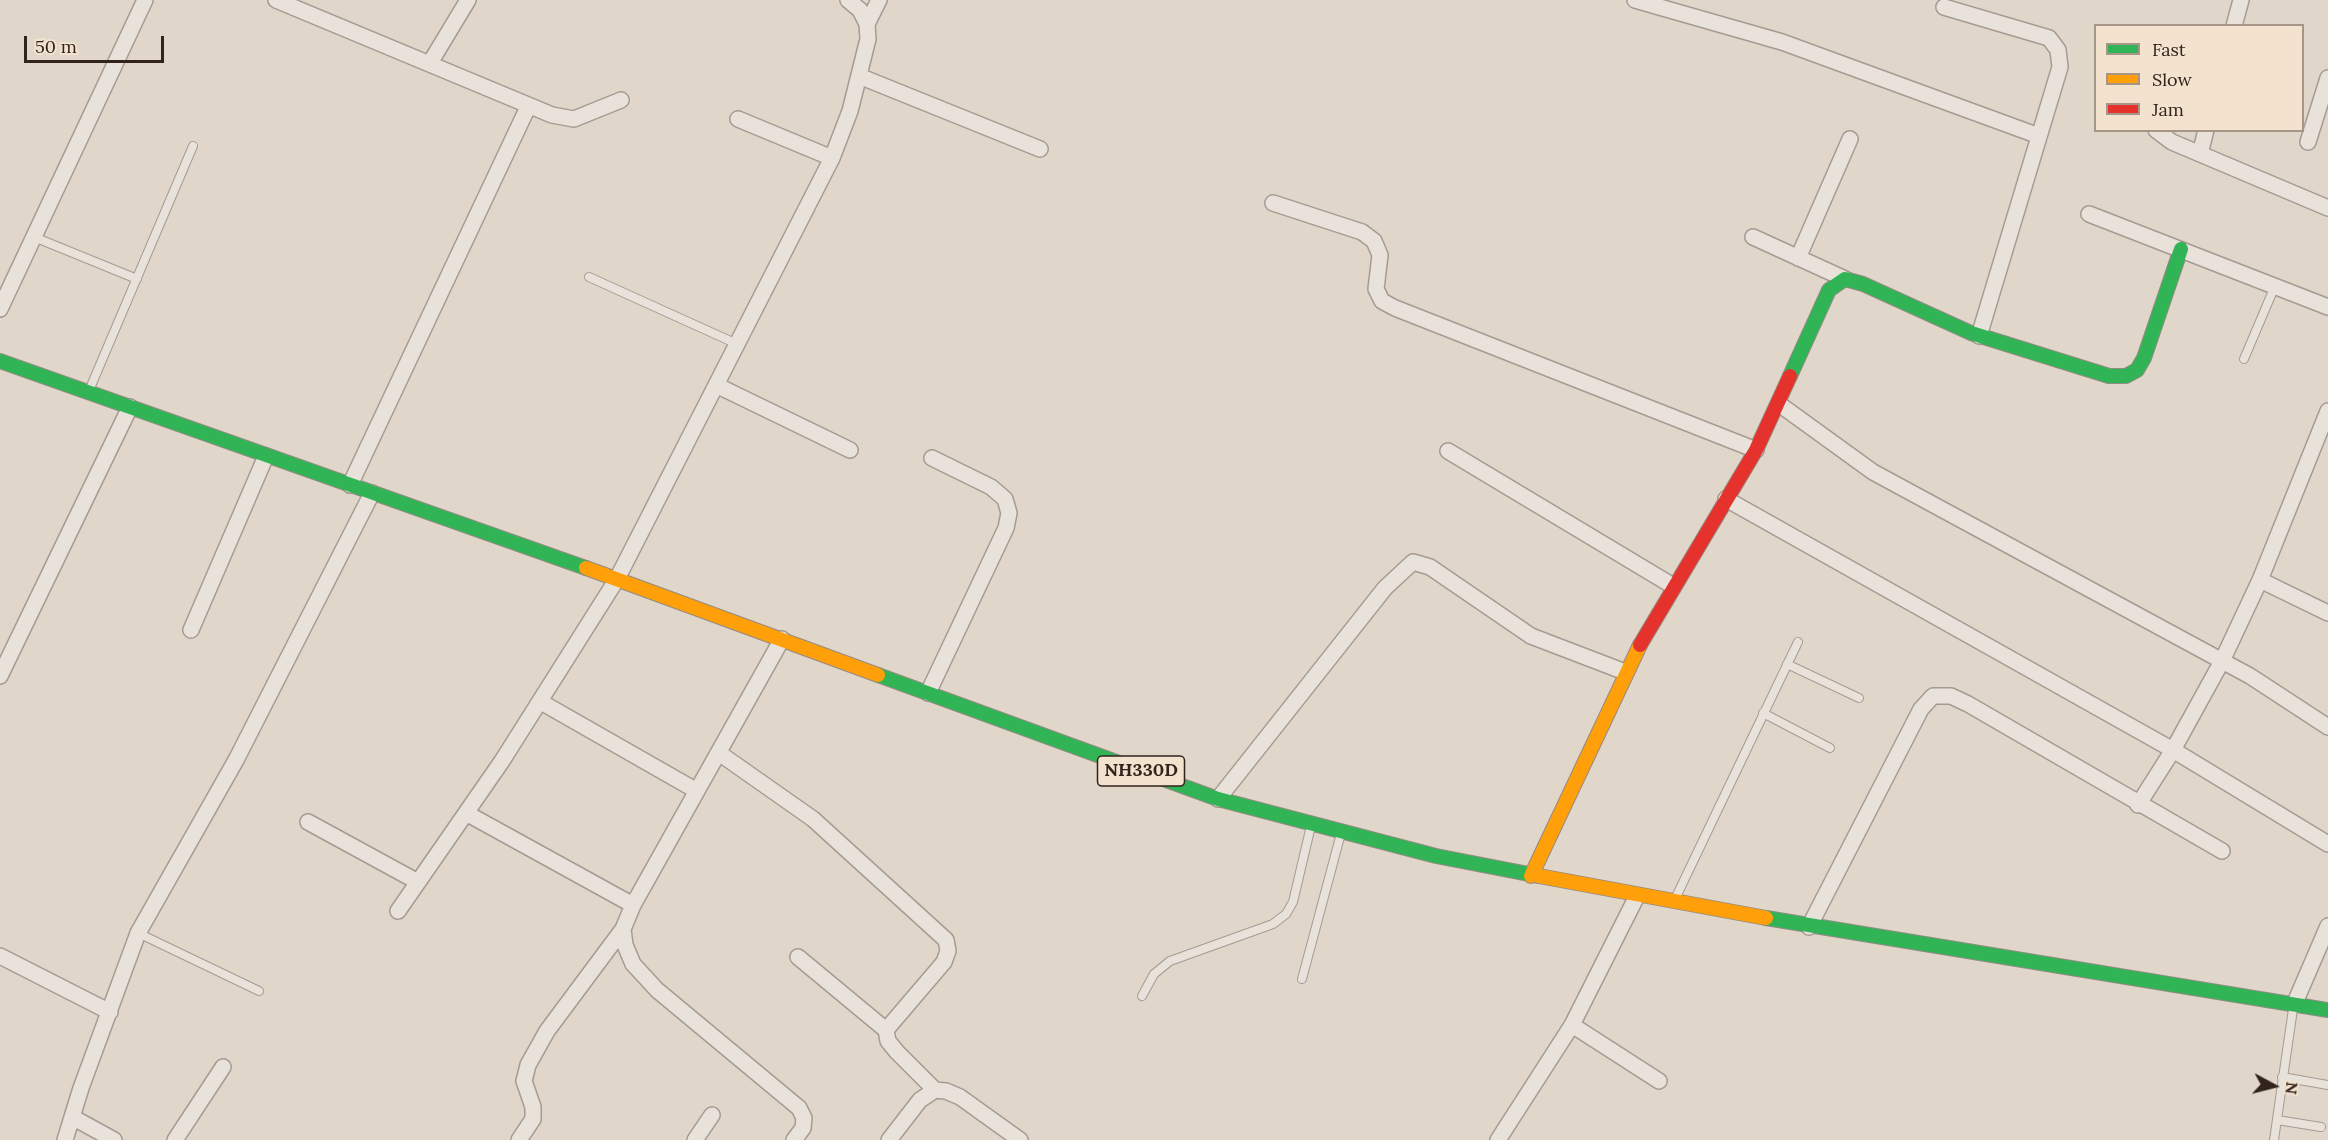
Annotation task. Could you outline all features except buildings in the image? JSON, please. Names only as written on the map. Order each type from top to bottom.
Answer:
[{"type":"main road","points":[[1531,876],[1626,672],[1673,586],[1756,450],[1779,404],[1829,290],[1845,279],[1863,284],[1979,336],[2109,376],[2126,376],[2137,370],[2144,358],[2181,249]]},
{"type":"main road","name":"NH330D","points":[[0,361],[617,579],[1218,799],[1311,826],[1531,876],[1673,903],[2328,1010]]},
{"type":"street","points":[[0,309],[145,0]]},
{"type":"street","points":[[276,0],[430,63],[528,108],[574,119],[621,100]]},
{"type":"street","points":[[430,63],[468,0]]},
{"type":"street","points":[[398,911],[541,702],[617,579],[832,158],[850,111],[868,39],[867,24],[860,10],[848,0]]},
{"type":"street","points":[[867,24],[879,0]]},
{"type":"street","points":[[1635,0],[1782,42],[2039,136]]},
{"type":"street","points":[[2235,24],[2241,0]]},
{"type":"street","points":[[1944,7],[2049,38],[2058,50],[2060,67],[1979,336]]},
{"type":"street","points":[[859,76],[1040,149]]},
{"type":"street","points":[[2308,142],[2328,78]]},
{"type":"street","points":[[350,485],[528,108]]},
{"type":"street","points":[[738,118],[832,158]]},
{"type":"street","points":[[2158,132],[2161,136],[2200,154],[2328,208]]},
{"type":"street","points":[[2200,154],[2206,132]]},
{"type":"street","points":[[1798,258],[1850,139]]},
{"type":"street","points":[[1274,203],[1362,232],[1374,241],[1380,255],[1376,289],[1382,301],[1395,309],[1756,450]]},
{"type":"street","points":[[2089,214],[2328,307]]},
{"type":"street","points":[[1753,237],[1845,279]]},
{"type":"street","points":[[716,385],[850,450]]},
{"type":"street","points":[[1779,404],[1846,454],[1893,484],[2222,661],[2272,689],[2328,727]]},
{"type":"street","points":[[0,676],[130,407]]},
{"type":"street","points":[[2138,805],[2173,750],[2222,661],[2260,580],[2328,410]]},
{"type":"street","points":[[1448,451],[1673,586]]},
{"type":"street","points":[[191,630],[266,456]]},
{"type":"street","points":[[928,693],[1006,528],[1009,513],[1005,499],[991,487],[933,458]]},
{"type":"street","points":[[65,1140],[138,933],[236,759],[372,493]]},
{"type":"street","points":[[1726,499],[2173,750],[2328,844]]},
{"type":"street","points":[[1218,799],[1385,588],[1413,562],[1430,567],[1531,636],[1626,672]]},
{"type":"street","points":[[2260,580],[2328,613]]},
{"type":"street","points":[[519,1140],[533,1119],[533,1107],[524,1081],[528,1065],[547,1031],[623,929],[633,905],[782,639]]},
{"type":"street","points":[[1809,927],[1921,709],[1933,696],[1951,696],[1968,704],[2138,805],[2222,851]]},
{"type":"street","points":[[541,702],[697,791]]},
{"type":"street","points":[[719,753],[813,819],[946,940],[948,951],[944,962],[886,1030]]},
{"type":"street","points":[[466,813],[633,905]]},
{"type":"street","points":[[308,822],[418,882]]},
{"type":"street","points":[[1498,1140],[1572,1025],[1637,896]]},
{"type":"street","points":[[2294,1005],[2328,926]]},
{"type":"street","points":[[623,929],[625,945],[633,964],[657,990],[799,1108],[804,1118],[803,1128],[794,1140]]},
{"type":"street","points":[[0,956],[110,1012]]},
{"type":"street","points":[[798,957],[886,1030],[888,1041],[934,1090]]},
{"type":"street","points":[[1572,1025],[1659,1081]]},
{"type":"street","points":[[175,1140],[223,1067]]},
{"type":"street","points":[[889,1140],[920,1100],[934,1090],[946,1090],[960,1097],[1020,1140]]},
{"type":"street","points":[[695,1140],[712,1115]]},
{"type":"street","points":[[72,1117],[114,1140]]},
{"type":"lane","points":[[88,393],[194,146]]},
{"type":"lane","points":[[34,237],[137,279]]},
{"type":"lane","points":[[589,277],[737,344]]},
{"type":"lane","points":[[2244,359],[2274,286]]},
{"type":"lane","points":[[1673,903],[1798,642]]},
{"type":"lane","points":[[1787,664],[1859,698]]},
{"type":"lane","points":[[1764,713],[1830,748]]},
{"type":"lane","points":[[1142,996],[1154,974],[1170,961],[1273,924],[1286,914],[1293,902],[1311,826]]},
{"type":"lane","points":[[1302,979],[1341,833]]},
{"type":"lane","points":[[138,933],[259,991]]},
{"type":"lane","points":[[2274,1140],[2294,1005]]},
{"type":"lane","points":[[2282,1077],[2328,1085]]},
{"type":"lane","points":[[2277,1120],[2321,1127]]},
{"type":"traffic: fast","points":[[1790,376],[1829,290],[1845,279],[1863,284],[1971,333],[2109,376],[2126,376],[2137,370],[2144,358],[2181,249]]},
{"type":"traffic: fast","points":[[0,361],[586,568]]},
{"type":"traffic: fast","points":[[878,675],[1218,799],[1436,856],[1539,876]]},
{"type":"traffic: fast","points":[[1766,918],[2328,1010]]},
{"type":"traffic: slow","points":[[586,568],[878,675]]},
{"type":"traffic: slow","points":[[1531,876],[1640,645]]},
{"type":"traffic: slow","points":[[1539,876],[1766,918]]},
{"type":"traffic: jam","points":[[1640,645],[1756,450],[1790,376]]}]
